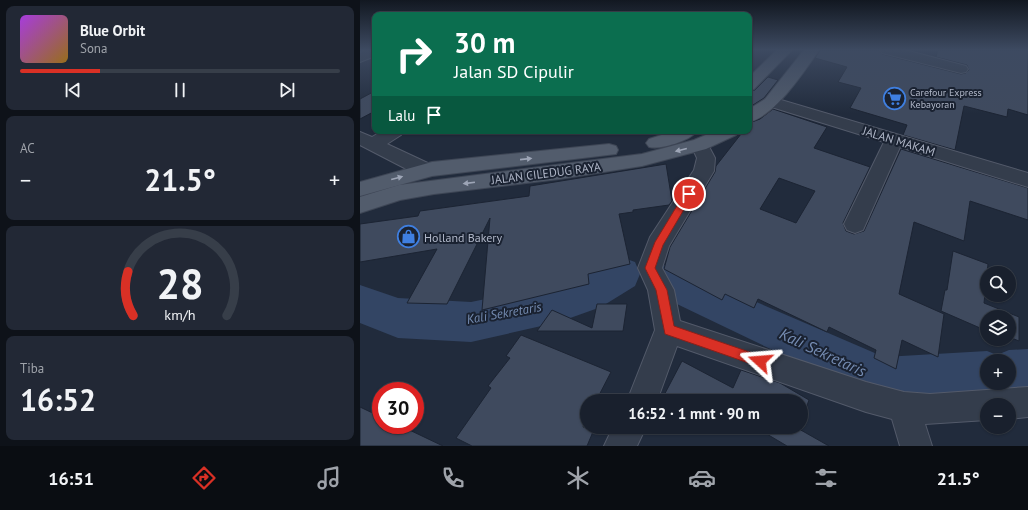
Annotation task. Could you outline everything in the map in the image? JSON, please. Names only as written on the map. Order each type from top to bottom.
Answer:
[{"type":"main road","points":[[752,83],[764,71]]},
{"type":"main road","points":[[752,115],[771,102],[796,71]]},
{"type":"main road","name":"JALAN CILEDUG RAYA","points":[[360,205],[399,193],[642,160],[694,138],[715,134]]},
{"type":"main road","name":"JALAN CILEDUG RAYA","points":[[360,189],[424,170],[629,148],[676,137],[694,138]]},
{"type":"street","name":"JALAN MAKAM","points":[[771,102],[1028,180]]},
{"type":"street","points":[[366,141],[386,134]]},
{"type":"street","points":[[645,394],[669,330],[661,290],[650,268],[658,244],[704,170],[706,158],[694,138]]},
{"type":"street","points":[[855,224],[894,140]]},
{"type":"street","points":[[366,141],[424,170]]},
{"type":"street","points":[[669,330],[866,397],[904,406],[930,409],[1028,402]]},
{"type":"street","points":[[904,406],[916,446]]},
{"type":"street","points":[[620,446],[626,434]]},
{"type":"building","points":[[845,71],[948,71],[961,74],[968,71],[1028,71],[1028,115],[1008,109],[1007,117],[964,106],[955,150],[903,135],[907,125],[850,108],[861,88],[838,82]]},
{"type":"building","points":[[768,77],[778,80],[764,98],[753,105],[752,91],[755,90]]},
{"type":"building","points":[[372,93],[372,113],[360,119],[360,99]]},
{"type":"building","points":[[773,109],[827,127],[814,148],[870,167],[843,223],[846,231],[854,234],[864,231],[901,149],[1028,188],[1028,220],[970,201],[964,241],[914,222],[899,294],[944,314],[938,357],[902,340],[896,369],[874,358],[876,350],[829,327],[827,332],[758,299],[754,308],[725,294],[722,300],[664,269],[670,247],[715,172],[716,166],[741,134],[752,134],[752,122],[760,119]],"holes":[[[779,178],[815,191],[796,223],[760,209]]]},
{"type":"building","points":[[666,164],[672,201],[669,205],[633,210],[633,212],[619,214],[630,264],[588,274],[589,284],[482,310],[490,218],[447,304],[407,303],[437,249],[360,262],[360,224],[418,216],[420,211],[529,196],[530,186]]},
{"type":"building","points":[[953,251],[988,264],[988,266],[980,266],[980,302],[984,302],[1002,310],[980,310],[980,328],[941,311],[945,290],[947,290]]},
{"type":"building","points":[[597,304],[627,304],[623,331],[537,331],[552,310],[592,328]]},
{"type":"building","points":[[1016,316],[1019,317],[1019,341],[1016,340]]},
{"type":"building","points":[[521,335],[611,372],[600,394],[580,394],[580,434],[592,434],[587,446],[472,446],[456,438],[491,388],[488,386],[510,358],[506,356]]},
{"type":"building","points":[[682,361],[733,388],[741,370],[780,383],[799,394],[665,394]]},
{"type":"building","points":[[360,407],[372,413],[372,434],[418,434],[443,446],[360,446]]},
{"type":"building","points":[[767,434],[808,434],[829,446],[787,446]]},
{"type":"waterway","name":"Kali Sekretaris","points":[[360,304],[398,318],[471,322],[559,303],[587,294],[621,274]]},
{"type":"waterway","name":"Kali Sekretaris","points":[[668,281],[883,380],[980,374]]},
{"type":"waterway","name":"Kali Sekretaris","points":[[1016,373],[1028,372]]},
{"type":"place","name":"Carefour Express Kebayoran","points":[[894,98]]},
{"type":"place","name":"Holland Bakery","points":[[409,237]]},
{"type":"route","points":[[689,194],[658,244],[650,268],[661,290],[669,330],[760,361]]}]
